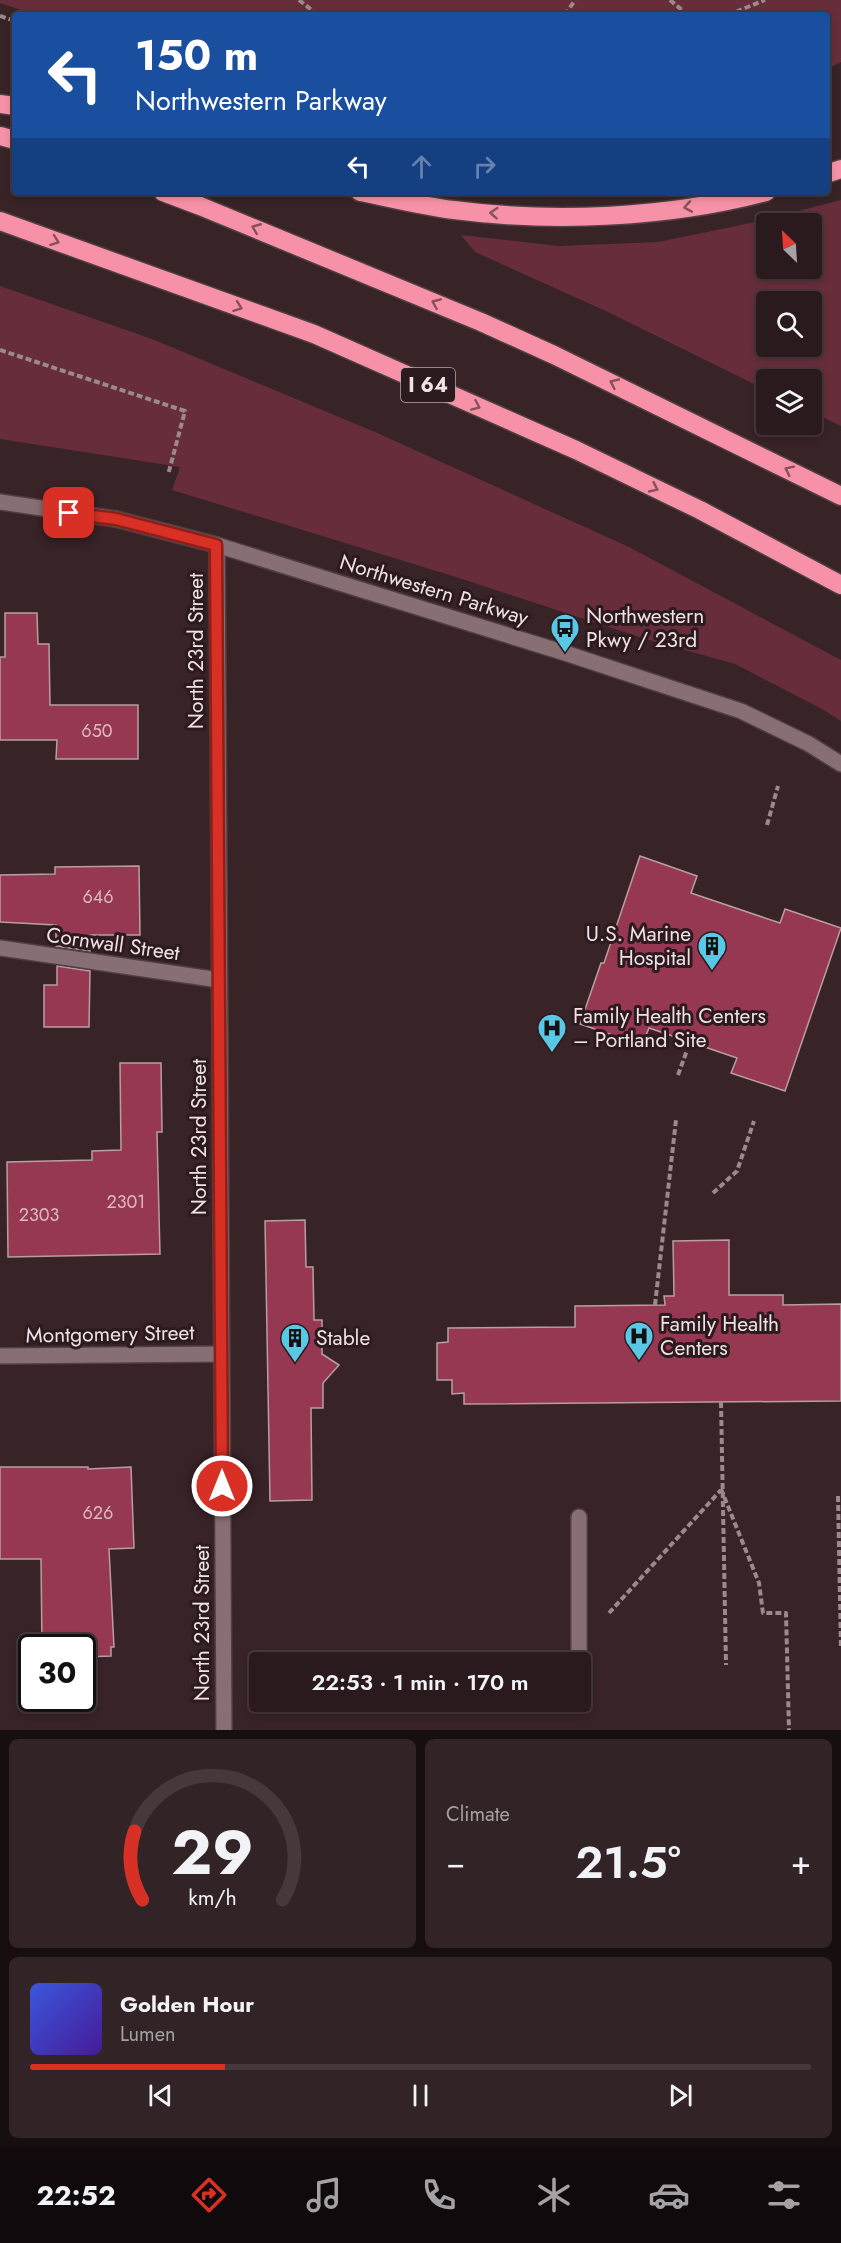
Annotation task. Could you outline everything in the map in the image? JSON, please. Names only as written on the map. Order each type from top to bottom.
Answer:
[{"type":"highway","points":[[171,195],[481,322],[619,385],[841,496]]},
{"type":"highway","points":[[376,195],[454,210],[496,214],[574,216],[678,209],[750,195]]},
{"type":"highway","name":"I 64","points":[[0,221],[314,334],[596,460],[700,510],[841,585]]},
{"type":"street","name":"Northwestern Parkway","points":[[0,502],[116,519],[216,545],[565,653],[741,711],[809,744],[841,764]]},
{"type":"street","name":"North 23rd Street","points":[[216,545],[224,1730]]},
{"type":"street","name":"Cornwall Street","points":[[0,948],[219,980]]},
{"type":"street","name":"Montgomery Street","points":[[0,1356],[221,1354]]},
{"type":"street","points":[[579,1517],[579,1652]]},
{"type":"path","points":[[299,0],[314,12]]},
{"type":"path","points":[[670,0],[684,12]]},
{"type":"path","points":[[735,12],[765,0]]},
{"type":"path","points":[[0,350],[185,411],[168,475]]},
{"type":"path","points":[[767,825],[778,786]]},
{"type":"path","points":[[678,1075],[690,1042]]},
{"type":"path","points":[[655,1305],[676,1120]]},
{"type":"path","points":[[713,1193],[737,1171],[754,1121]]},
{"type":"path","points":[[721,1402],[726,1665]]},
{"type":"path","points":[[579,1646],[721,1490]]},
{"type":"path","points":[[721,1490],[759,1583],[763,1613],[786,1613],[789,1730]]},
{"type":"path","points":[[838,1496],[841,1649]]},
{"type":"shaded area","points":[[0,0],[841,0],[841,62],[830,68],[830,12],[27,12],[0,3]]},
{"type":"shaded area","points":[[841,200],[841,426],[822,417],[822,369],[756,369],[756,385],[608,312],[475,252],[461,235],[559,246],[658,242],[756,222],[756,279],[822,279],[822,213],[791,213]]},
{"type":"shaded area","points":[[0,286],[152,339],[375,432],[629,547],[841,660],[841,721],[735,664],[642,638],[456,577],[172,490],[180,467],[0,439]]},
{"type":"building","points":[[5,613],[37,613],[38,644],[49,644],[50,705],[138,705],[138,759],[56,759],[57,740],[0,740],[0,657],[5,657]]},
{"type":"building","name":"U.S. Marine Hospital","points":[[640,856],[697,876],[691,893],[780,923],[785,909],[841,928],[785,1091],[731,1073],[737,1058],[649,1028],[642,1045],[580,1024],[601,963],[604,963]]},
{"type":"building","points":[[139,866],[140,935],[91,935],[90,951],[56,946],[56,925],[0,922],[0,875],[55,874],[55,867]]},
{"type":"building","points":[[57,966],[90,971],[89,1027],[44,1027],[44,985],[57,985]]},
{"type":"building","points":[[120,1063],[161,1063],[162,1132],[157,1132],[160,1254],[8,1257],[7,1162],[92,1160],[92,1151],[121,1150]]},
{"type":"building","name":"Stable","points":[[305,1220],[306,1267],[313,1267],[314,1320],[322,1320],[322,1354],[339,1365],[323,1383],[323,1408],[311,1408],[312,1500],[270,1501],[265,1221]]},
{"type":"building","name":"Family Health Centers","points":[[729,1240],[729,1295],[783,1295],[783,1305],[841,1304],[841,1401],[464,1404],[464,1393],[452,1394],[452,1380],[437,1380],[437,1343],[448,1342],[448,1328],[575,1327],[575,1306],[665,1305],[664,1296],[674,1296],[673,1241]]},
{"type":"building","points":[[0,1467],[88,1467],[88,1469],[131,1467],[134,1548],[109,1549],[114,1647],[111,1647],[111,1656],[96,1657],[96,1634],[42,1634],[41,1559],[0,1559]]},
{"type":"place","name":"Northwestern Pkwy / 23rd","points":[[565,654]]},
{"type":"place","name":"U.S. Marine Hospital","points":[[712,972]]},
{"type":"place","name":"Family Health Centers – Portland Site","points":[[552,1054]]},
{"type":"place","name":"Family Health Centers","points":[[639,1362]]},
{"type":"place","name":"Stable","points":[[295,1364]]},
{"type":"route","points":[[69,513],[116,519],[216,545],[222,1486]]}]
